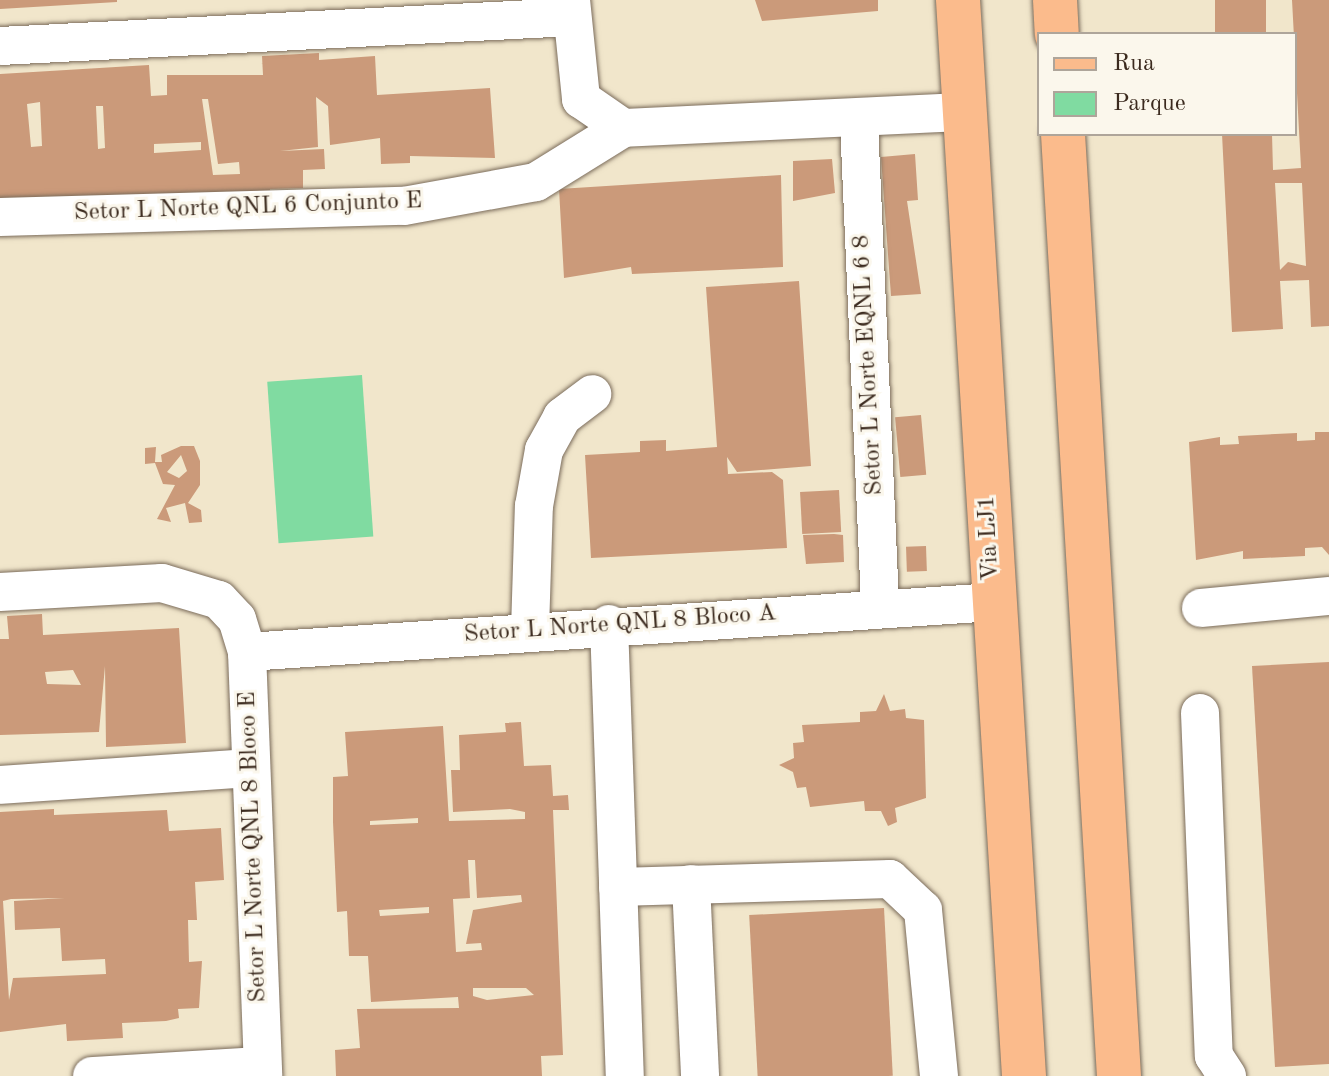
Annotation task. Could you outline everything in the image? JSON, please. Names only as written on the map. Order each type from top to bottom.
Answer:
[{"type":"main road","name":"Via LJ1","points":[[958,0],[1024,1076]]},
{"type":"main road","points":[[1055,0],[1057,32]]},
{"type":"main road","points":[[1063,136],[1119,1076]]},
{"type":"street","points":[[0,46],[572,9],[581,99],[623,128],[859,122],[964,112]]},
{"type":"street","name":"Setor L Norte EQNL 6 8","points":[[859,122],[880,607]]},
{"type":"street","name":"Setor L Norte QNL 6 Conjunto E","points":[[0,217],[404,206],[536,182],[623,128]]},
{"type":"street","points":[[530,630],[544,450],[562,417],[592,394]]},
{"type":"street","points":[[0,592],[162,583],[219,600],[242,636]]},
{"type":"street","points":[[1201,608],[1329,596]]},
{"type":"street","name":"Setor L Norte QNL 8 Bloco A","points":[[242,636],[530,630],[994,602]]},
{"type":"street","points":[[609,624],[625,1076]]},
{"type":"street","name":"Setor L Norte QNL 8 Bloco E","points":[[242,636],[263,1071]]},
{"type":"street","points":[[1200,713],[1214,1056],[1227,1076]]},
{"type":"street","points":[[0,785],[249,768]]},
{"type":"street","points":[[618,887],[874,875],[905,889],[923,910],[929,940],[939,1076]]},
{"type":"street","points":[[691,884],[700,1076]]},
{"type":"street","points":[[92,1076],[263,1071]]},
{"type":"green space","points":[[362,375],[373,537],[279,543],[267,382]]},
{"type":"building","points":[[0,0],[117,0],[117,2],[0,9]]},
{"type":"building","points":[[755,0],[878,0],[878,11],[762,21]]},
{"type":"building","points":[[1215,0],[1266,0],[1266,32],[1215,32]]},
{"type":"building","points":[[1292,0],[1329,0],[1329,326],[1311,327],[1309,280],[1280,281],[1283,329],[1232,332],[1222,136],[1272,136],[1273,170],[1301,168],[1297,32],[1294,32]],"holes":[[[1275,183],[1302,183],[1306,266],[1288,262],[1280,270]]]},
{"type":"building","points":[[319,53],[319,60],[375,56],[377,95],[490,88],[495,158],[410,156],[410,163],[381,164],[380,138],[330,145],[328,106],[316,97],[318,147],[280,151],[324,149],[325,169],[303,170],[303,188],[270,189],[271,200],[0,208],[0,74],[149,65],[151,96],[167,95],[167,75],[263,75],[262,56]],"holes":[[[202,99],[208,99],[218,164],[239,162],[240,174],[213,175]],[[40,102],[42,146],[31,147],[27,104]],[[96,106],[103,106],[105,148],[98,149]],[[201,142],[201,150],[154,153],[154,144]]]},
{"type":"building","points":[[915,154],[918,200],[907,201],[921,294],[891,296],[881,157]]},
{"type":"building","points":[[832,159],[835,193],[793,201],[793,161]]},
{"type":"building","points":[[781,175],[783,267],[632,274],[631,267],[564,278],[559,189]]},
{"type":"building","points":[[799,281],[811,466],[737,472],[727,457],[728,474],[772,472],[783,480],[787,548],[591,558],[585,455],[640,452],[640,441],[666,440],[666,451],[717,447],[706,287]]},
{"type":"building","points":[[921,415],[926,475],[900,477],[895,417]]},
{"type":"building","points":[[1315,432],[1329,432],[1329,555],[1322,547],[1305,548],[1305,556],[1243,559],[1243,551],[1196,560],[1189,442],[1220,437],[1220,445],[1239,444],[1238,436],[1297,433],[1297,441],[1315,440]]},
{"type":"building","points":[[181,446],[194,446],[200,461],[200,485],[188,503],[201,510],[202,522],[189,523],[185,503],[166,508],[171,522],[157,519],[175,485],[163,484],[155,463],[145,464],[145,448],[156,447],[155,462],[162,462],[161,455]],"holes":[[[181,455],[187,471],[179,478],[167,472]]]},
{"type":"building","points":[[839,490],[841,532],[802,534],[800,492]]},
{"type":"building","points":[[803,535],[843,535],[844,562],[806,564]]},
{"type":"building","points":[[926,546],[927,571],[907,572],[906,547]]},
{"type":"building","points":[[42,614],[43,635],[179,628],[186,743],[106,747],[105,666],[99,732],[0,735],[0,639],[9,639],[7,616]],"holes":[[[73,670],[81,685],[47,684],[45,672]]]},
{"type":"building","points":[[1329,662],[1329,1064],[1275,1067],[1252,666]]},
{"type":"building","points":[[884,694],[890,711],[905,709],[906,718],[924,720],[926,798],[895,808],[897,822],[888,826],[881,811],[865,811],[864,801],[810,807],[806,787],[797,788],[793,772],[779,765],[794,758],[793,743],[804,742],[802,725],[860,722],[860,712],[876,711]]},
{"type":"building","points":[[521,722],[524,766],[551,765],[553,796],[568,795],[569,810],[553,810],[563,1055],[541,1056],[542,1076],[336,1076],[335,1050],[360,1048],[357,1009],[459,1008],[458,997],[371,1002],[368,956],[349,956],[347,911],[337,912],[333,822],[333,777],[348,776],[345,732],[443,726],[449,821],[525,819],[525,812],[510,809],[453,812],[451,770],[460,770],[459,735],[506,732],[505,723]],"holes":[[[418,818],[418,823],[370,825],[370,821]],[[468,860],[475,860],[477,898],[521,895],[522,902],[473,910],[466,944],[481,943],[482,950],[456,952],[453,899],[470,898]],[[429,907],[429,913],[380,916],[379,910]],[[473,988],[526,988],[534,995],[487,1000],[473,996]]]},
{"type":"building","points":[[54,809],[54,815],[167,810],[169,831],[221,828],[224,880],[195,882],[197,920],[188,920],[189,962],[202,961],[199,1008],[178,1009],[179,1018],[166,1021],[122,1023],[123,1038],[67,1041],[66,1024],[0,1032],[0,812]],"holes":[[[65,898],[14,901],[15,930],[60,928],[62,961],[105,959],[106,974],[13,978],[9,1000],[3,901]]]},
{"type":"building","points":[[884,908],[893,1076],[758,1076],[749,915]]}]
